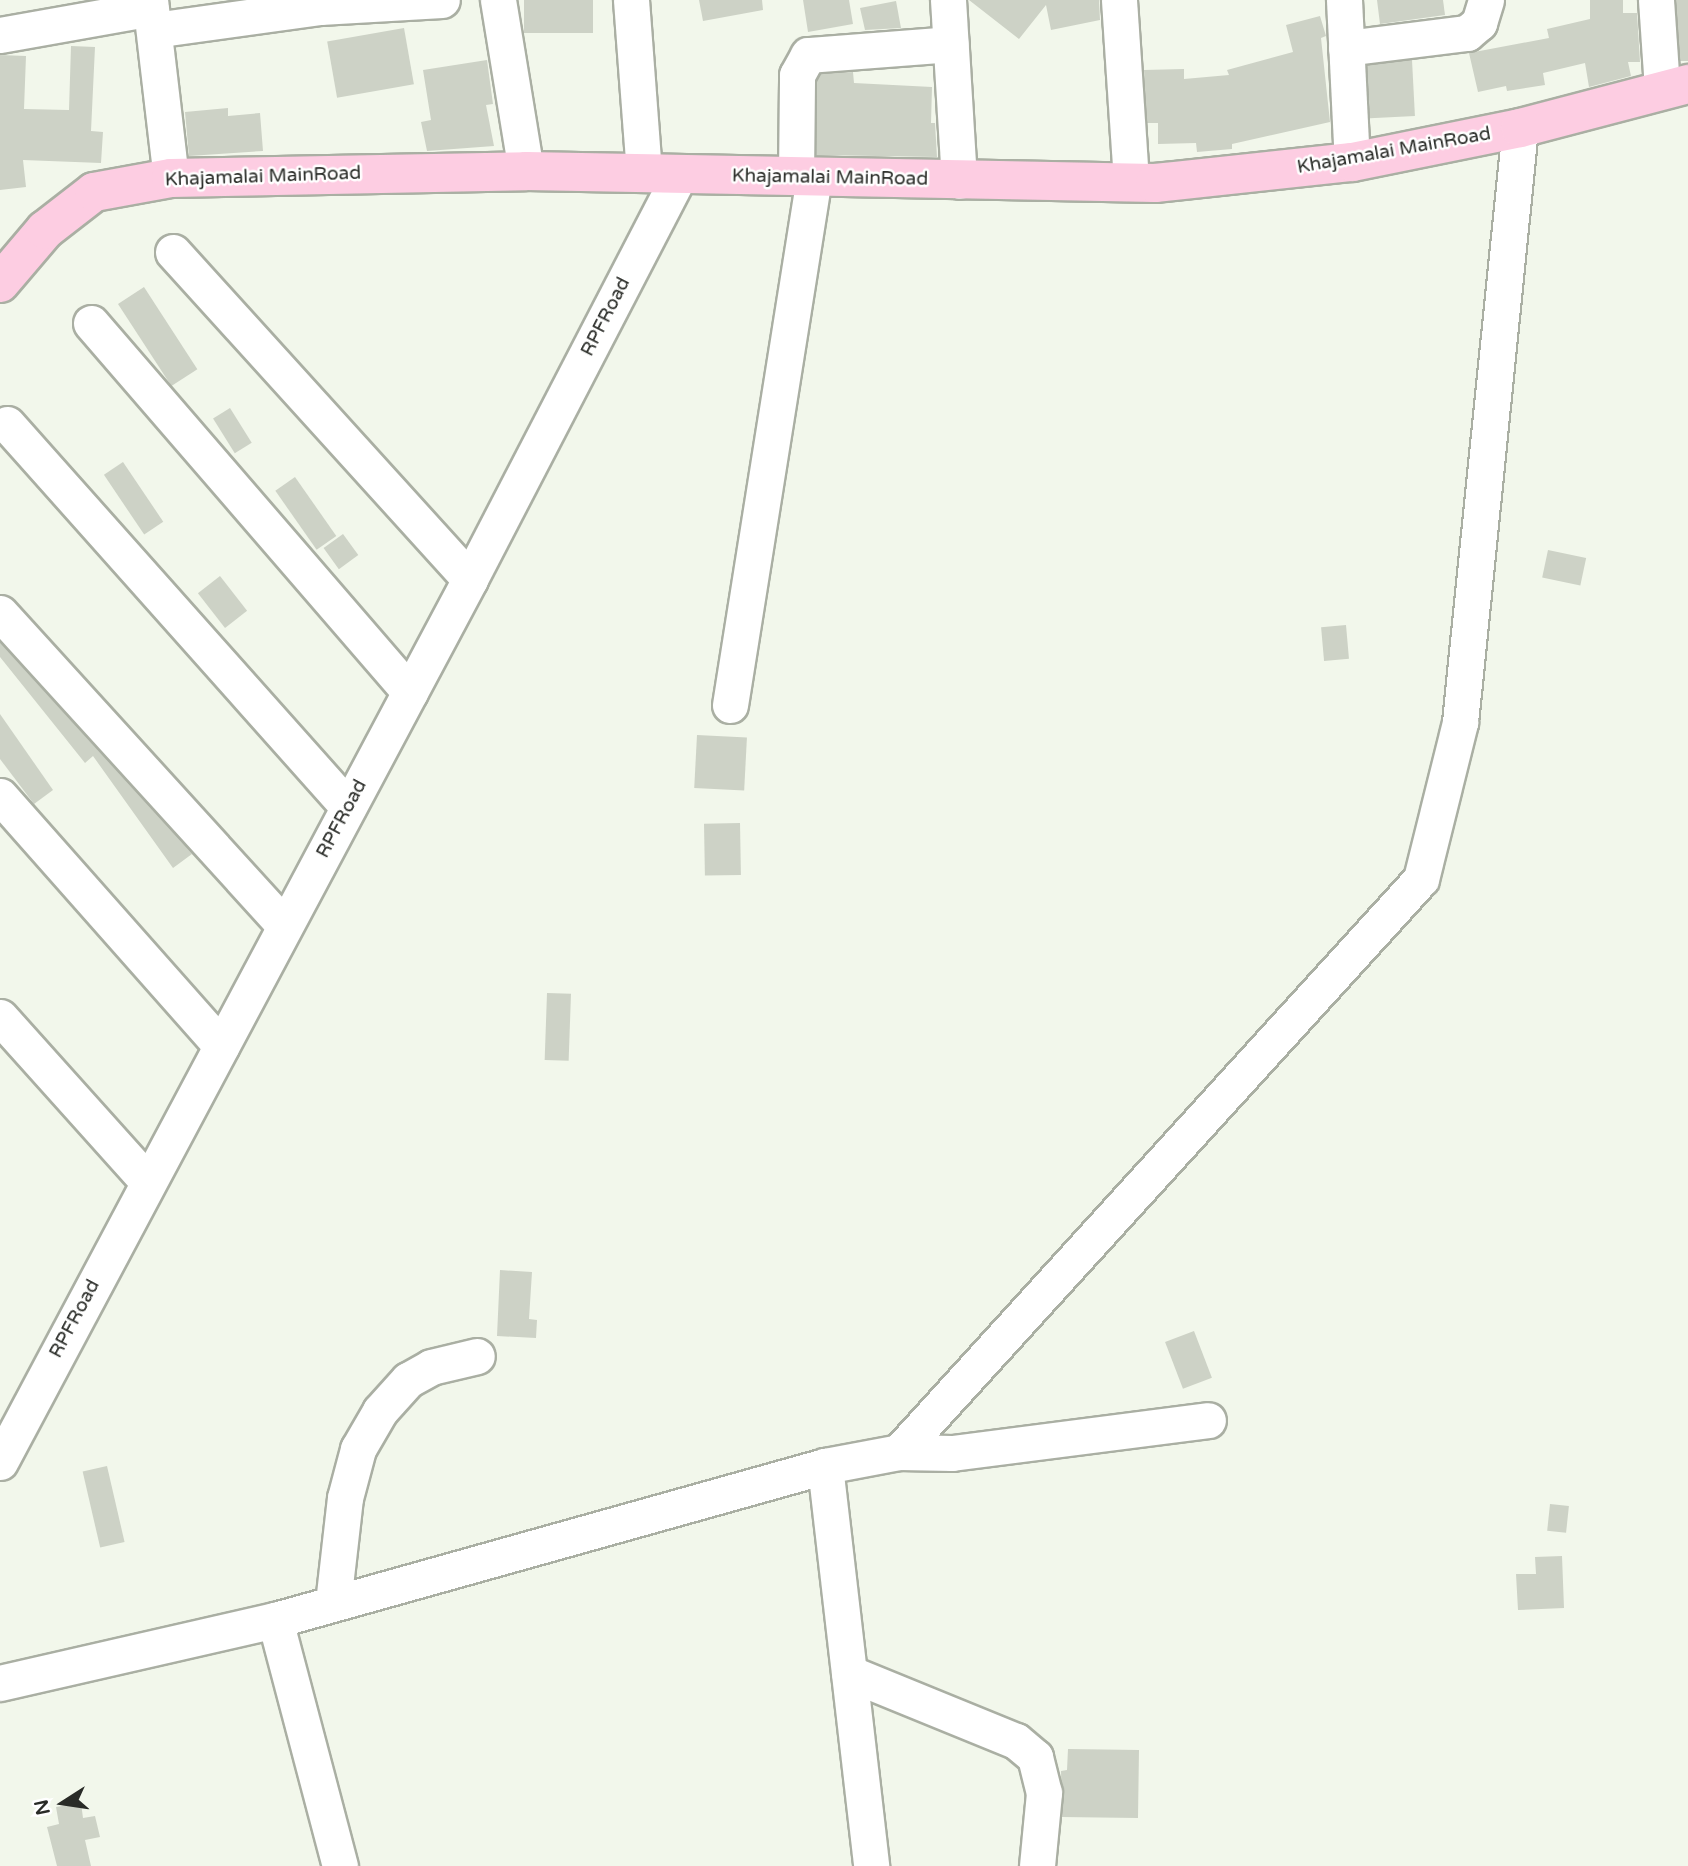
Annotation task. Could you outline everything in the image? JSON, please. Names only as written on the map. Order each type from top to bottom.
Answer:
[{"type":"main road","name":"Khajamalai MainRoad","points":[[0,283],[45,230],[94,192],[171,178],[526,171],[1131,183],[1248,176],[1352,162],[1520,128],[1675,86]]},
{"type":"street","points":[[0,34],[152,12],[442,0]]},
{"type":"street","points":[[498,0],[526,171]]},
{"type":"street","points":[[631,0],[662,174]]},
{"type":"street","points":[[948,0],[959,181]]},
{"type":"street","points":[[1119,0],[1131,183]]},
{"type":"street","points":[[1344,0],[1352,162]]},
{"type":"street","points":[[1346,48],[1467,33],[1479,23],[1486,0]]},
{"type":"street","points":[[1657,0],[1675,86]]},
{"type":"street","points":[[152,12],[171,178]]},
{"type":"street","points":[[730,705],[805,177],[797,75],[808,55],[951,44]]},
{"type":"street","points":[[899,1452],[1421,879],[1460,722],[1520,128]]},
{"type":"street","name":"RPFRoad","points":[[0,1462],[470,579],[662,174]]},
{"type":"street","points":[[173,252],[470,579]]},
{"type":"street","points":[[91,323],[410,692]]},
{"type":"street","points":[[8,424],[348,807]]},
{"type":"street","points":[[0,613],[285,926]]},
{"type":"street","points":[[0,796],[221,1045]]},
{"type":"street","points":[[0,1017],[148,1182]]},
{"type":"street","points":[[333,1603],[345,1498],[358,1449],[380,1411],[408,1380],[431,1367],[477,1356]]},
{"type":"street","points":[[0,1683],[275,1620],[825,1466],[899,1452],[952,1453],[1208,1420]]},
{"type":"street","points":[[825,1466],[871,1866]]},
{"type":"street","points":[[275,1620],[340,1866]]},
{"type":"street","points":[[849,1673],[1016,1741],[1035,1757],[1044,1793],[1037,1866]]},
{"type":"building","points":[[524,0],[593,0],[593,33],[524,33]]},
{"type":"building","points":[[699,0],[762,0],[763,10],[703,21]]},
{"type":"building","points":[[803,0],[849,0],[853,24],[808,32]]},
{"type":"building","points":[[969,0],[1099,0],[1100,20],[1051,30],[1046,5],[1019,39]]},
{"type":"building","points":[[1377,0],[1443,0],[1445,15],[1380,24]]},
{"type":"building","points":[[1590,0],[1623,0],[1623,13],[1637,13],[1640,62],[1628,62],[1631,76],[1589,87],[1585,63],[1543,73],[1545,85],[1507,91],[1506,86],[1478,92],[1469,53],[1549,38],[1547,29],[1590,19]]},
{"type":"building","points":[[1676,0],[1688,0],[1688,61],[1680,61]]},
{"type":"building","points":[[896,1],[901,28],[865,30],[860,8]]},
{"type":"building","points":[[1320,16],[1326,36],[1321,38],[1330,122],[1232,144],[1232,149],[1197,152],[1196,143],[1158,144],[1158,123],[1147,123],[1144,70],[1184,69],[1184,79],[1229,75],[1227,70],[1293,52],[1286,25]]},
{"type":"building","points":[[404,28],[414,84],[337,98],[327,42]]},
{"type":"building","points":[[71,46],[95,47],[91,131],[103,132],[101,163],[23,160],[26,187],[0,190],[0,55],[26,56],[24,109],[69,110]]},
{"type":"building","points":[[487,60],[493,104],[486,105],[494,146],[427,151],[421,122],[431,120],[423,70]]},
{"type":"building","points":[[1412,60],[1415,116],[1370,118],[1367,62]]},
{"type":"building","points":[[853,72],[854,83],[932,87],[931,123],[935,123],[937,157],[816,155],[817,80],[820,74]]},
{"type":"building","points":[[228,108],[228,116],[260,113],[263,151],[189,156],[185,112]]},
{"type":"building","points":[[144,287],[197,369],[171,386],[118,304]]},
{"type":"building","points":[[230,408],[252,443],[235,453],[213,419]]},
{"type":"building","points":[[123,462],[163,522],[144,535],[104,475]]},
{"type":"building","points":[[295,477],[336,536],[317,550],[275,491]]},
{"type":"building","points":[[343,534],[358,555],[339,569],[324,548]]},
{"type":"building","points":[[1548,550],[1586,558],[1580,585],[1542,577]]},
{"type":"building","points":[[220,576],[247,611],[225,628],[198,593]]},
{"type":"building","points":[[1346,625],[1349,659],[1324,661],[1321,627]]},
{"type":"building","points":[[0,643],[192,854],[173,868],[93,756],[85,763],[0,657]]},
{"type":"building","points":[[0,714],[53,790],[34,804],[0,759]]},
{"type":"building","points":[[697,735],[747,738],[744,791],[694,788]]},
{"type":"building","points":[[740,823],[741,875],[705,876],[704,824]]},
{"type":"building","points":[[547,993],[571,994],[569,1061],[545,1060]]},
{"type":"building","points":[[500,1270],[532,1272],[529,1319],[537,1320],[536,1338],[497,1336]]},
{"type":"building","points":[[1194,1331],[1212,1378],[1183,1389],[1165,1342]]},
{"type":"building","points":[[107,1466],[125,1542],[100,1548],[83,1472]]},
{"type":"building","points":[[1550,1504],[1569,1506],[1566,1533],[1547,1531]]},
{"type":"building","points":[[1562,1556],[1564,1608],[1518,1610],[1516,1574],[1536,1574],[1535,1557]]},
{"type":"building","points":[[1068,1749],[1139,1750],[1138,1818],[1062,1817],[1061,1771],[1067,1770]]},
{"type":"building","points":[[81,1803],[83,1818],[95,1816],[100,1837],[85,1840],[91,1866],[57,1866],[47,1827],[59,1824],[56,1807]]}]
